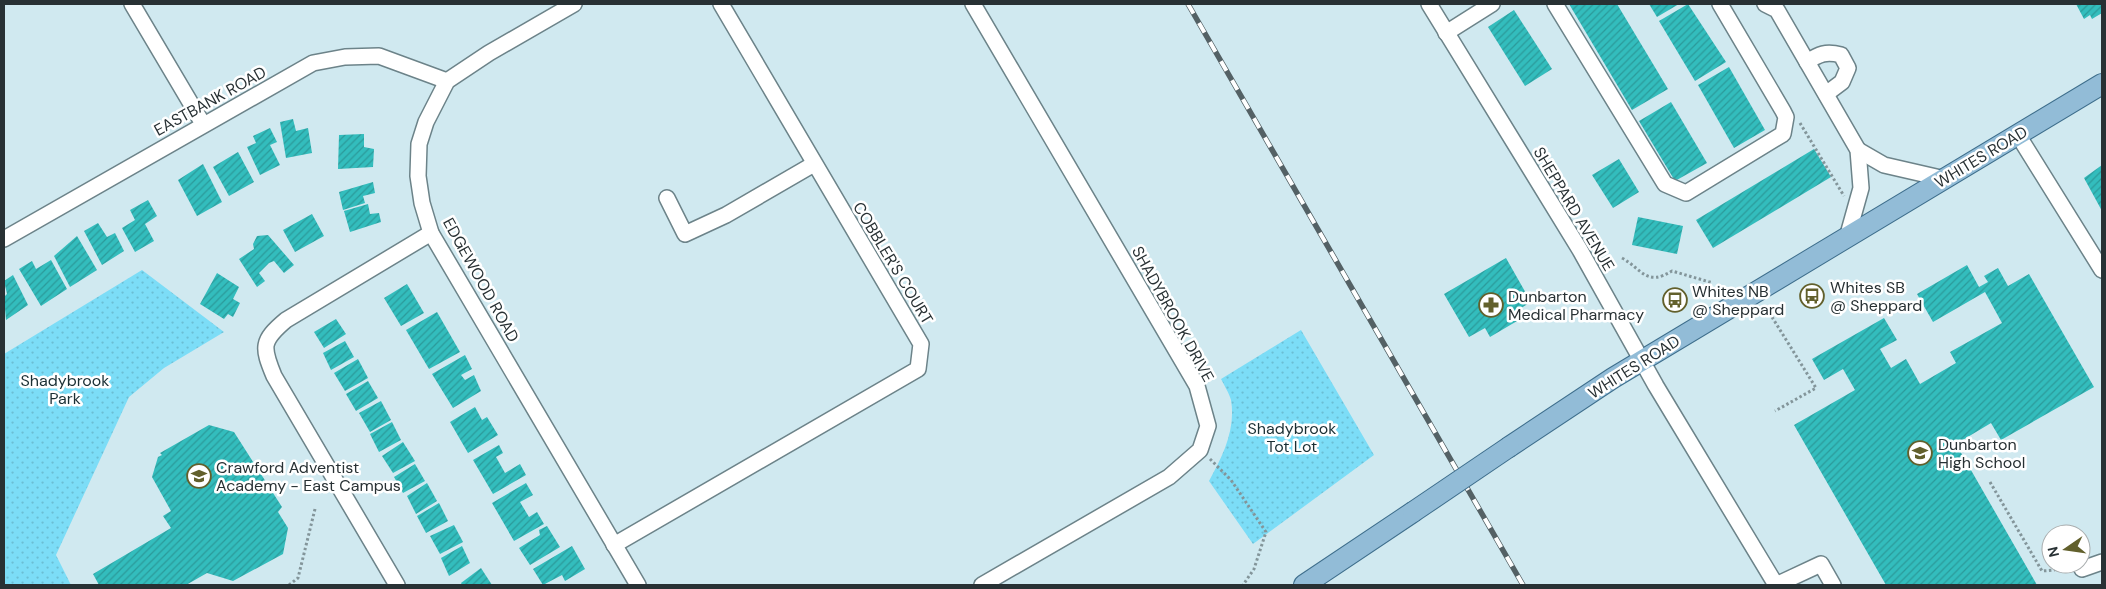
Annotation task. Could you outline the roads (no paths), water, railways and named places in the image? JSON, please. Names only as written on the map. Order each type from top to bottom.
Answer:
[{"type":"main road","name":"WHITES ROAD","points":[[1304,585],[1509,447],[1642,362],[2102,84]]},
{"type":"street","points":[[132,4],[203,124]]},
{"type":"street","name":"EDGEWOOD ROAD","points":[[574,4],[488,53],[447,82],[426,122],[419,144],[418,176],[422,203],[431,233],[638,585]]},
{"type":"street","name":"COBBLER'S COURT","points":[[614,544],[918,369],[921,344],[721,4]]},
{"type":"street","name":"SHADYBROOK DRIVE","points":[[973,4],[1196,386],[1208,426],[1200,450],[1169,477],[982,585]]},
{"type":"street","name":"SHEPPARD AVENUE","points":[[1429,4],[1580,250],[1642,362],[1776,585]]},
{"type":"street","points":[[1446,33],[1492,4]]},
{"type":"street","points":[[1555,4],[1665,184],[1686,193],[1783,134],[1786,118],[1720,4]]},
{"type":"street","points":[[1776,6],[1858,150],[1862,188],[1847,238]]},
{"type":"street","points":[[1807,62],[1820,53],[1841,55],[1848,68],[1842,82],[1826,94]]},
{"type":"street","name":"EASTBANK ROAD","points":[[4,238],[313,63],[337,58],[379,56],[447,82]]},
{"type":"street","points":[[2018,135],[2102,270]]},
{"type":"street","points":[[1858,150],[1884,165],[1945,179]]},
{"type":"street","points":[[667,198],[685,234],[726,215],[814,164]]},
{"type":"street","points":[[397,585],[274,376],[264,353],[270,334],[286,320],[431,233]]},
{"type":"street","points":[[1776,585],[1821,564],[1833,585]]},
{"type":"railway","points":[[1188,4],[1523,585]]},
{"type":"place","name":"Whites SB @ Sheppard","points":[[1812,296]]},
{"type":"place","name":"Whites NB @ Sheppard","points":[[1675,300]]},
{"type":"place","name":"Dunbarton Medical Pharmacy","points":[[1491,305]]},
{"type":"place","name":"Dunbarton High School","points":[[1920,453]]},
{"type":"place","name":"Crawford Adventist Academy - East Campus","points":[[199,476]]},
{"type":"park label","name":"Shadybrook Park","points":[[65,389]]},
{"type":"park label","name":"Shadybrook Tot Lot","points":[[1292,437]]}]
